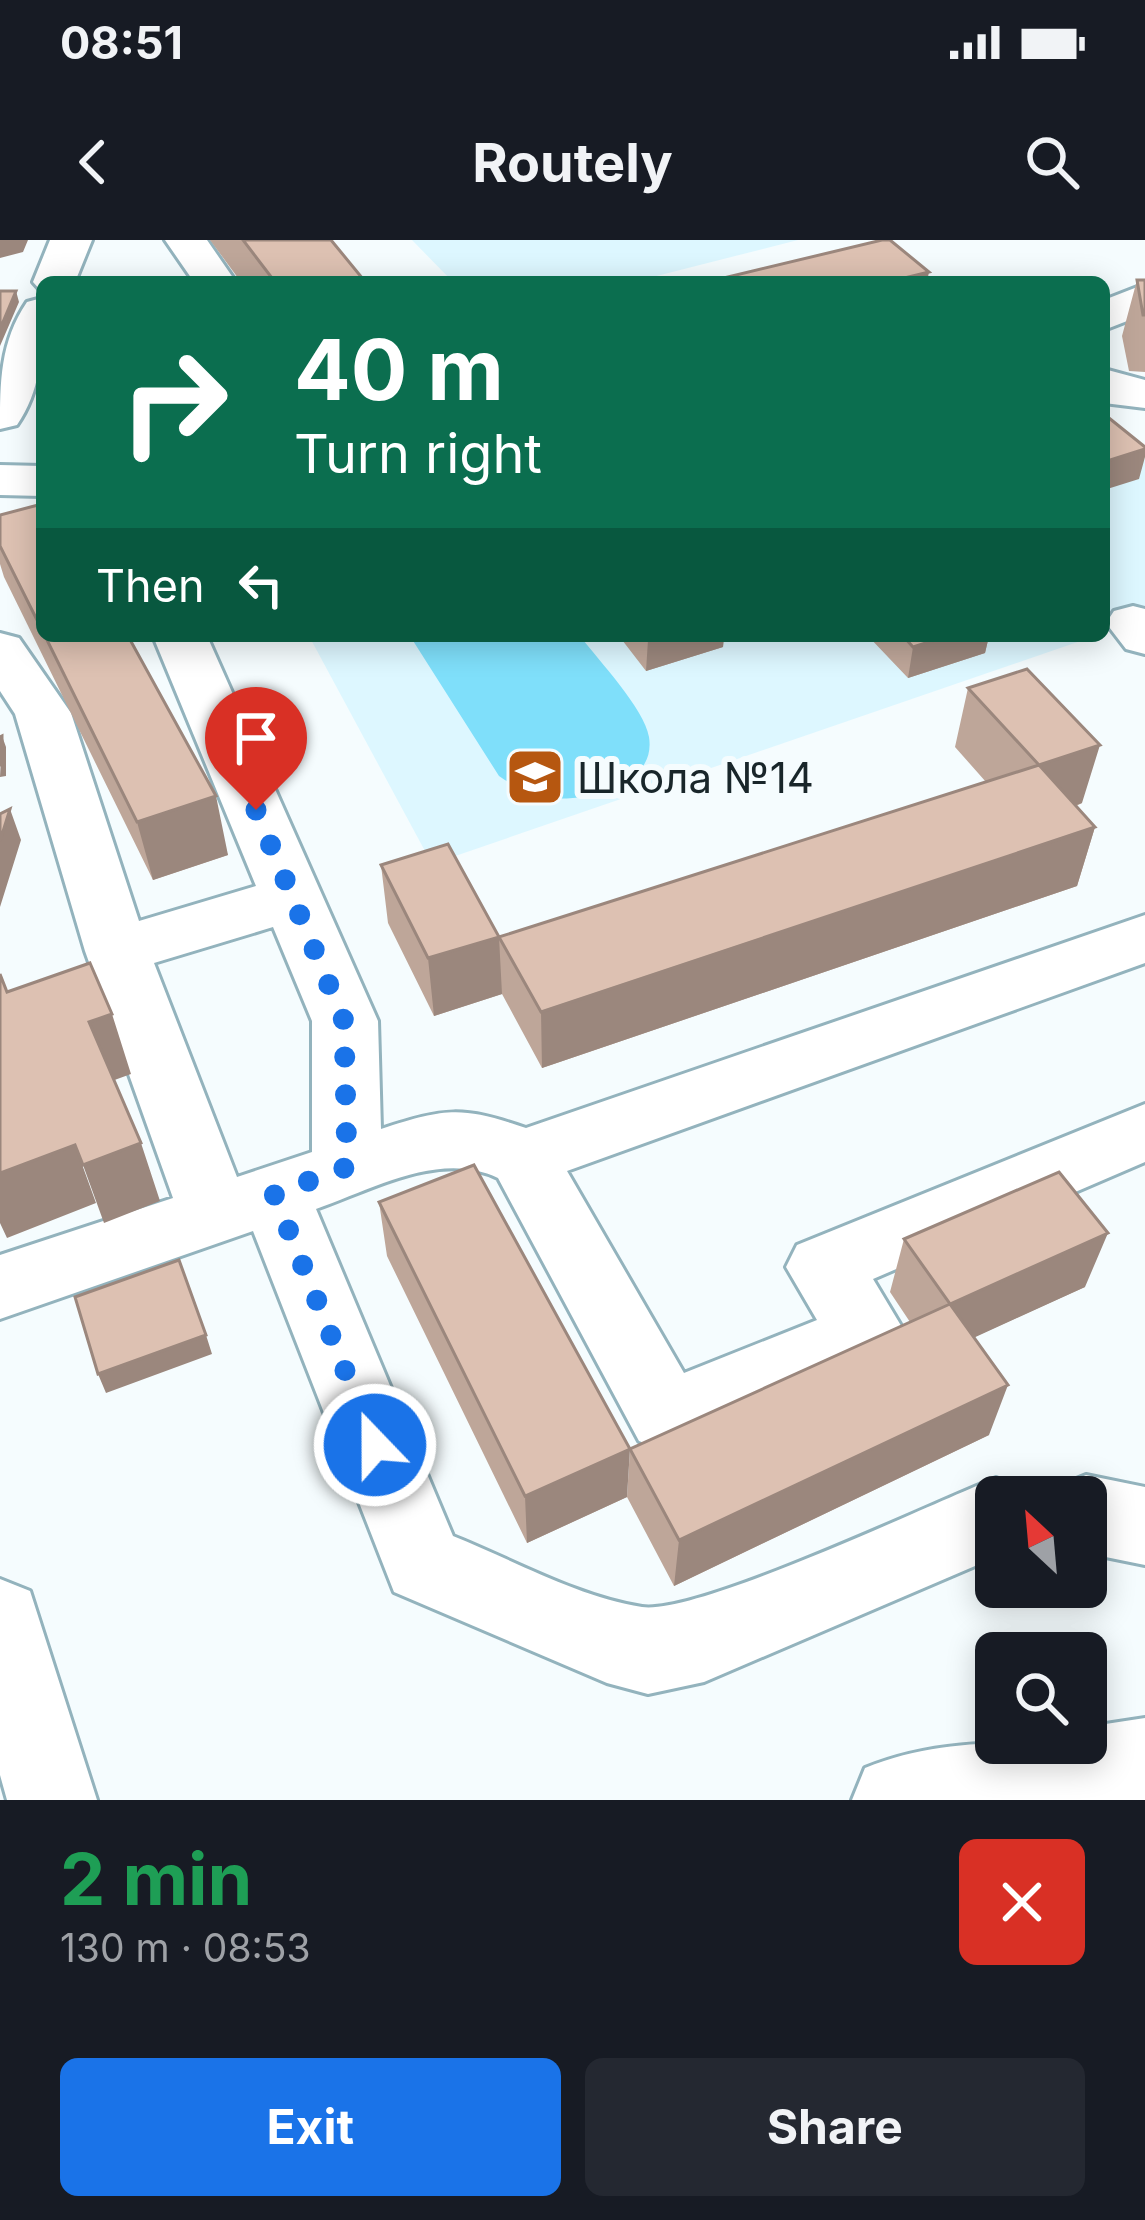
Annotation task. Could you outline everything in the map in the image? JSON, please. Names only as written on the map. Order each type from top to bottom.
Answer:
[{"type":"street","points":[[56,276],[71,240]]},
{"type":"street","points":[[186,240],[211,276]]},
{"type":"street","points":[[0,285],[36,291]]},
{"type":"street","points":[[1110,313],[1145,297]]},
{"type":"street","points":[[0,415],[36,338]]},
{"type":"street","points":[[1110,387],[1145,394]]},
{"type":"street","points":[[0,480],[36,481]]},
{"type":"street","points":[[183,642],[344,1021],[347,1167]]},
{"type":"street","points":[[0,650],[43,712],[116,951],[423,1564],[607,1641],[648,1651],[704,1640],[975,1526]]},
{"type":"street","points":[[116,951],[293,898]]},
{"type":"street","points":[[523,1158],[1144,948]]},
{"type":"street","points":[[0,1287],[439,1138],[477,1138],[523,1158],[667,1416],[868,1334],[823,1267],[1145,1132]]},
{"type":"street","points":[[1107,1518],[1145,1526]]},
{"type":"street","points":[[0,1621],[52,1800]]},
{"type":"street","points":[[897,1800],[1145,1763]]},
{"type":"shaded area","points":[[412,240],[798,240],[657,276],[447,276]]},
{"type":"shaded area","points":[[1110,432],[1145,460],[1145,619],[1110,631]]},
{"type":"shaded area","name":"Школа №14","points":[[312,642],[1078,642],[432,864]]},
{"type":"shaded area","points":[[414,642],[585,642],[645,725],[649,754],[642,768],[616,787],[565,799],[530,793],[499,776]]},
{"type":"building","points":[[243,240],[331,240],[361,276],[270,276]]},
{"type":"building","points":[[882,240],[890,240],[929,272],[913,276],[732,276]]},
{"type":"building","points":[[1137,280],[1145,280],[1145,315],[1143,315]]},
{"type":"building","points":[[0,291],[16,291],[0,329]]},
{"type":"building","points":[[1110,419],[1145,447],[1110,460]]},
{"type":"building","points":[[36,506],[36,618],[0,546],[0,515]]},
{"type":"building","points":[[48,642],[131,642],[216,796],[137,822]]},
{"type":"building","points":[[1027,669],[1100,745],[1039,765],[968,688]]},
{"type":"building","points":[[1039,765],[1095,827],[541,1012],[499,937]]},
{"type":"building","points":[[10,809],[0,841],[0,814]]},
{"type":"building","points":[[448,844],[499,937],[428,958],[381,865]]},
{"type":"building","points":[[90,963],[112,1014],[89,1022],[141,1143],[83,1165],[75,1145],[0,1173],[0,974],[7,992]]},
{"type":"building","points":[[474,1165],[630,1449],[525,1496],[379,1202]]},
{"type":"building","points":[[1059,1172],[1108,1233],[950,1304],[904,1239]]},
{"type":"building","points":[[179,1260],[206,1335],[98,1374],[75,1297]]},
{"type":"building","points":[[950,1304],[1008,1385],[679,1540],[630,1449]]},
{"type":"place","name":"Школа №14","points":[[535,777]]},
{"type":"route","points":[[256,810],[344,1021],[347,1167],[274,1194],[375,1445]]}]
